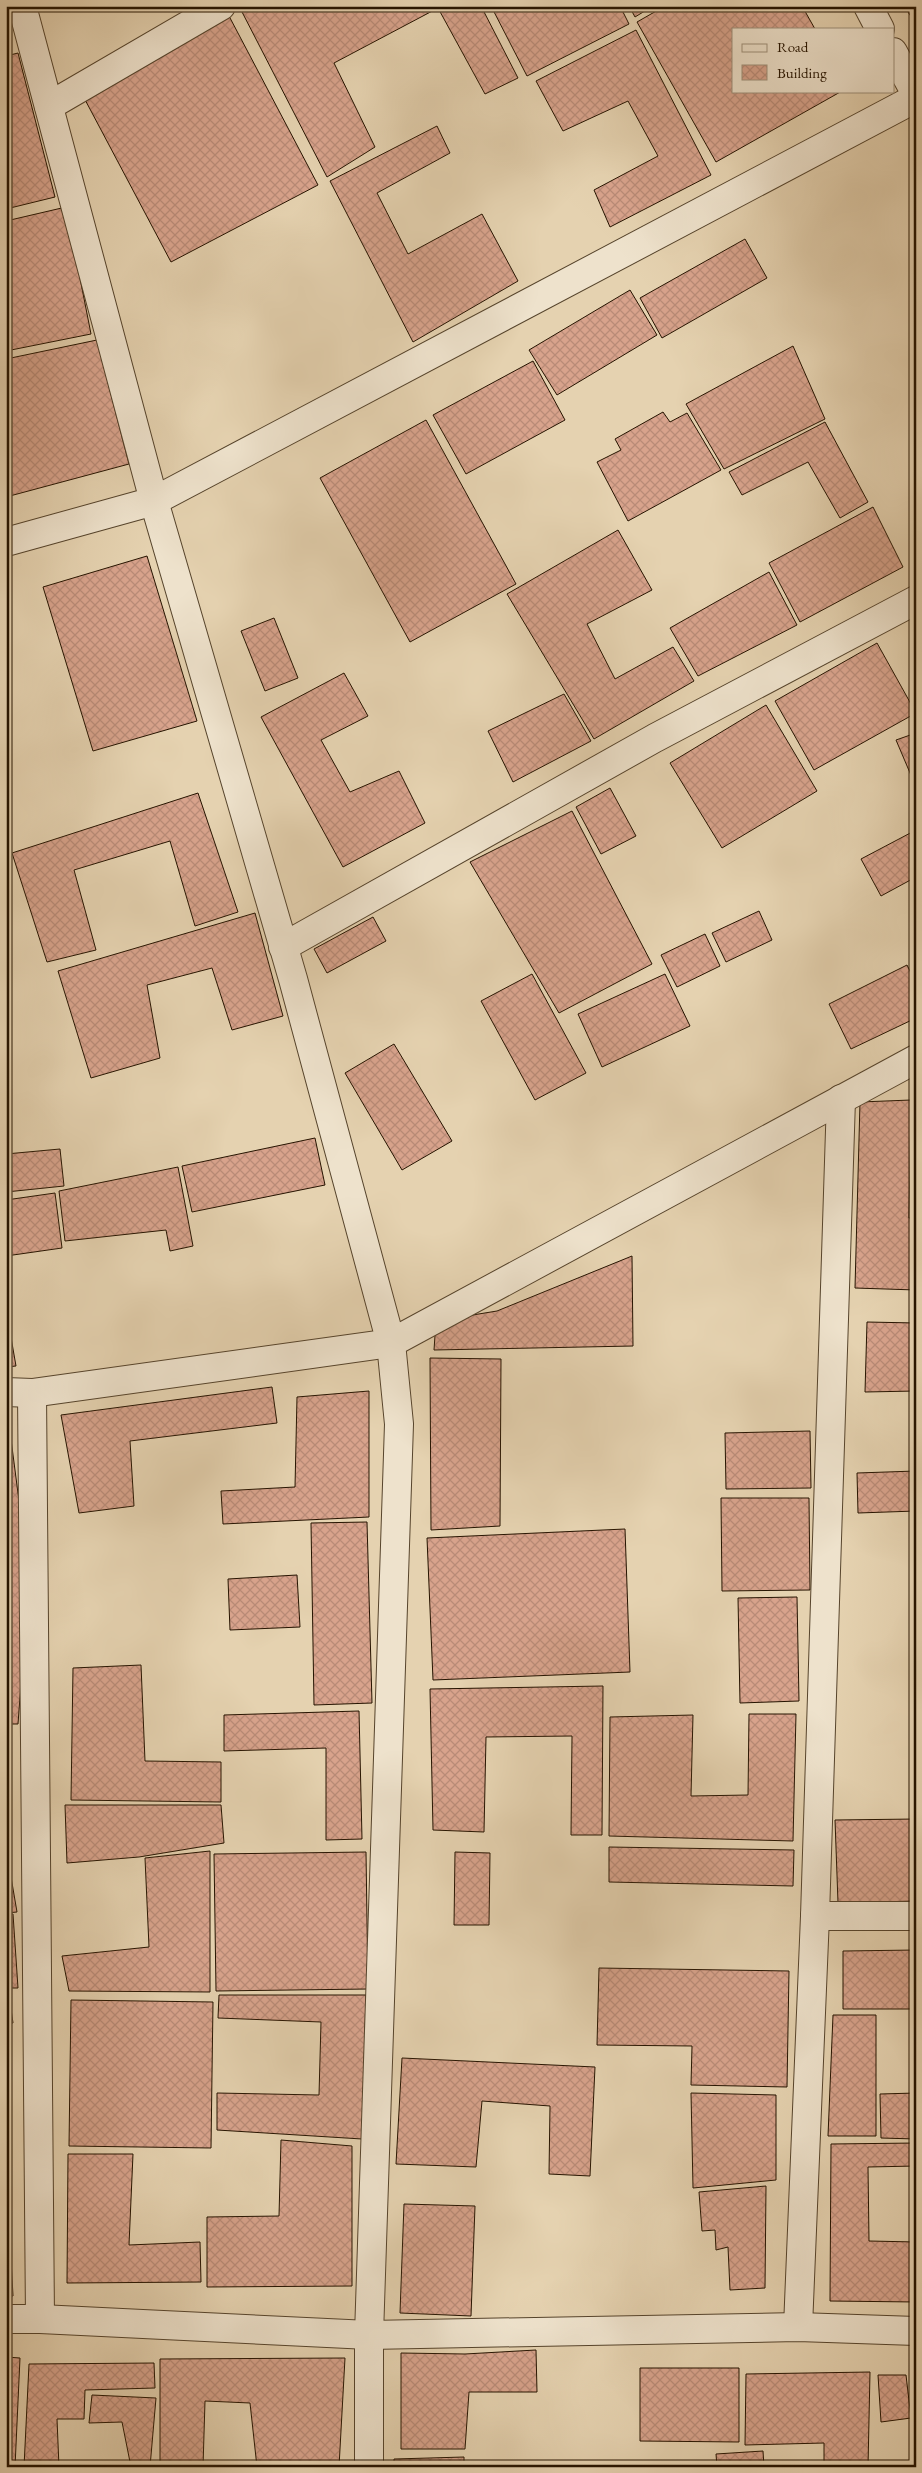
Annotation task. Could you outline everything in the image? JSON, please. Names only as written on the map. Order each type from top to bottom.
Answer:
[{"type":"street","points":[[22,6],[154,501],[283,947],[391,1343],[399,1424],[369,2335],[368,2467]]},
{"type":"street","points":[[49,106],[221,6]]},
{"type":"street","points":[[868,6],[879,28]]},
{"type":"street","points":[[894,54],[916,94]]},
{"type":"street","points":[[6,542],[154,501],[916,98]]},
{"type":"street","points":[[283,947],[647,742],[916,600]]},
{"type":"street","points":[[40,2319],[19,1392],[391,1343],[916,1059]]},
{"type":"street","points":[[798,2326],[815,1916],[841,1099]]},
{"type":"street","points":[[815,1916],[916,1916]]},
{"type":"street","points":[[6,2319],[369,2335],[798,2326],[916,2331]]},
{"type":"building","points":[[249,6],[481,6],[518,78],[485,94],[438,8],[334,63],[375,147],[327,177],[241,10]]},
{"type":"building","points":[[491,6],[620,6],[629,24],[527,76]]},
{"type":"building","points":[[629,6],[653,6],[635,17]]},
{"type":"building","points":[[665,6],[802,6],[814,28],[732,28],[732,92],[840,92],[716,162],[637,22]]},
{"type":"building","points":[[904,6],[916,6],[916,24]]},
{"type":"building","points":[[229,16],[318,185],[171,262],[82,94]]},
{"type":"building","points":[[636,30],[711,175],[610,227],[594,190],[658,156],[628,101],[563,131],[536,81]]},
{"type":"building","points":[[18,53],[55,197],[6,209],[6,56]]},
{"type":"building","points":[[437,126],[450,153],[377,193],[408,254],[482,214],[518,281],[413,342],[330,181]]},
{"type":"building","points":[[66,207],[91,334],[6,351],[6,221]]},
{"type":"building","points":[[745,239],[767,278],[662,338],[640,298]]},
{"type":"building","points":[[630,290],[657,335],[557,395],[529,350]]},
{"type":"building","points":[[97,340],[129,464],[6,497],[6,359]]},
{"type":"building","points":[[793,346],[825,419],[724,469],[686,404]]},
{"type":"building","points":[[533,361],[565,420],[466,474],[433,415]]},
{"type":"building","points":[[663,412],[670,422],[687,413],[721,470],[628,521],[597,462],[621,450],[615,439]]},
{"type":"building","points":[[426,420],[516,584],[410,642],[320,478]]},
{"type":"building","points":[[825,422],[868,502],[840,518],[808,462],[742,495],[729,472]]},
{"type":"building","points":[[873,507],[903,567],[800,622],[769,563]]},
{"type":"building","points":[[618,530],[652,590],[587,624],[615,679],[673,647],[694,681],[594,739],[507,594]]},
{"type":"building","points":[[147,556],[197,721],[93,751],[43,587]]},
{"type":"building","points":[[769,572],[797,625],[698,676],[670,628]]},
{"type":"building","points":[[274,618],[298,678],[265,691],[241,631]]},
{"type":"building","points":[[877,643],[916,713],[814,770],[775,701]]},
{"type":"building","points":[[344,673],[368,716],[321,740],[350,792],[399,771],[425,823],[343,867],[261,717]]},
{"type":"building","points":[[564,694],[591,741],[513,782],[488,731]]},
{"type":"building","points":[[766,705],[817,791],[722,848],[670,763]]},
{"type":"building","points":[[916,733],[916,787],[896,740]]},
{"type":"building","points":[[610,788],[636,836],[601,854],[576,807]]},
{"type":"building","points":[[198,793],[238,912],[195,926],[170,841],[74,870],[96,950],[47,962],[12,853]]},
{"type":"building","points":[[572,811],[652,964],[559,1013],[470,862]]},
{"type":"building","points":[[916,830],[916,877],[881,896],[861,859]]},
{"type":"building","points":[[759,911],[772,940],[726,962],[712,933]]},
{"type":"building","points":[[255,913],[283,1016],[232,1030],[212,968],[147,985],[160,1058],[91,1078],[58,971]]},
{"type":"building","points":[[373,917],[386,941],[327,973],[314,949]]},
{"type":"building","points":[[705,934],[720,966],[677,987],[661,955]]},
{"type":"building","points":[[907,965],[916,983],[916,1018],[851,1049],[829,1004]]},
{"type":"building","points":[[532,974],[586,1073],[535,1100],[481,1001]]},
{"type":"building","points":[[665,974],[690,1026],[602,1067],[578,1014]]},
{"type":"building","points":[[394,1044],[452,1141],[402,1170],[345,1073]]},
{"type":"building","points":[[911,1100],[909,1218],[916,1218],[916,1290],[855,1288],[860,1102]]},
{"type":"building","points":[[315,1138],[325,1185],[192,1212],[182,1166]]},
{"type":"building","points":[[60,1149],[64,1186],[6,1192],[6,1154]]},
{"type":"building","points":[[178,1167],[193,1246],[170,1251],[166,1230],[65,1241],[59,1191]]},
{"type":"building","points":[[55,1193],[62,1248],[6,1256],[6,1200]]},
{"type":"building","points":[[632,1256],[633,1346],[434,1350],[436,1321],[497,1311]]},
{"type":"building","points":[[6,1309],[16,1366],[6,1367]]},
{"type":"building","points":[[867,1322],[916,1323],[916,1391],[865,1392]]},
{"type":"building","points":[[430,1358],[501,1359],[500,1526],[431,1530]]},
{"type":"building","points":[[272,1387],[277,1423],[130,1441],[134,1506],[79,1513],[61,1415]]},
{"type":"building","points":[[369,1391],[369,1517],[223,1524],[221,1491],[295,1487],[297,1397]]},
{"type":"building","points":[[9,1424],[22,1524],[23,1657],[18,1724],[6,1724],[6,1425]]},
{"type":"building","points":[[810,1431],[811,1488],[726,1489],[725,1433]]},
{"type":"building","points":[[916,1471],[916,1511],[858,1513],[857,1473]]},
{"type":"building","points":[[721,1498],[809,1498],[810,1590],[722,1591]]},
{"type":"building","points":[[367,1522],[372,1703],[314,1705],[311,1523]]},
{"type":"building","points":[[625,1529],[630,1672],[433,1680],[427,1538]]},
{"type":"building","points":[[297,1575],[300,1627],[230,1630],[228,1579]]},
{"type":"building","points":[[797,1597],[799,1701],[740,1703],[738,1598]]},
{"type":"building","points":[[141,1665],[145,1761],[221,1762],[221,1802],[71,1800],[73,1668]]},
{"type":"building","points":[[603,1686],[602,1835],[571,1835],[572,1736],[486,1737],[484,1832],[433,1830],[430,1689]]},
{"type":"building","points":[[359,1711],[362,1839],[326,1840],[326,1748],[224,1751],[224,1715]]},
{"type":"building","points":[[749,1714],[796,1714],[793,1841],[609,1836],[610,1717],[693,1715],[691,1796],[748,1795]]},
{"type":"building","points":[[65,1805],[221,1805],[224,1843],[139,1857],[67,1863]]},
{"type":"building","points":[[916,1819],[916,1901],[838,1903],[835,1820]]},
{"type":"building","points":[[609,1847],[794,1850],[793,1886],[609,1882]]},
{"type":"building","points":[[210,1851],[210,1992],[69,1991],[62,1956],[149,1947],[145,1858]]},
{"type":"building","points":[[366,1852],[368,1989],[216,1991],[214,1854]]},
{"type":"building","points":[[455,1852],[490,1853],[489,1925],[454,1925]]},
{"type":"building","points":[[6,1877],[11,1877],[17,1912],[6,1913]]},
{"type":"building","points":[[6,1914],[13,1914],[18,1988],[6,1988]]},
{"type":"building","points":[[916,1950],[916,2009],[843,2009],[843,1951]]},
{"type":"building","points":[[599,1968],[789,1971],[787,2087],[691,2085],[692,2046],[597,2045]]},
{"type":"building","points":[[219,1995],[366,1995],[362,2139],[217,2130],[217,2093],[319,2095],[321,2022],[218,2018]]},
{"type":"building","points":[[71,2000],[213,2002],[211,2148],[69,2146]]},
{"type":"building","points":[[6,2002],[10,2002],[13,2023],[6,2024]]},
{"type":"building","points":[[833,2015],[876,2015],[876,2136],[828,2136]]},
{"type":"building","points":[[6,2031],[9,2031],[7,2160],[6,2160]]},
{"type":"building","points":[[402,2058],[595,2067],[590,2176],[549,2174],[550,2106],[482,2101],[476,2167],[396,2164]]},
{"type":"building","points":[[691,2093],[776,2095],[776,2180],[693,2188]]},
{"type":"building","points":[[916,2093],[916,2139],[881,2138],[880,2094]]},
{"type":"building","points":[[281,2140],[352,2146],[352,2286],[207,2287],[207,2217],[279,2216]]},
{"type":"building","points":[[916,2143],[916,2166],[868,2167],[869,2241],[916,2242],[916,2302],[830,2301],[831,2144]]},
{"type":"building","points":[[68,2154],[133,2154],[129,2245],[200,2242],[201,2282],[67,2283]]},
{"type":"building","points":[[6,2169],[13,2296],[6,2296]]},
{"type":"building","points":[[766,2186],[765,2288],[730,2290],[728,2247],[716,2250],[715,2230],[702,2231],[699,2192]]},
{"type":"building","points":[[404,2204],[475,2206],[471,2316],[400,2313]]},
{"type":"building","points":[[536,2350],[537,2392],[469,2392],[465,2449],[401,2449],[401,2353],[465,2354]]},
{"type":"building","points":[[6,2357],[20,2358],[15,2467],[6,2467]]},
{"type":"building","points":[[345,2358],[339,2467],[257,2467],[250,2403],[205,2401],[203,2467],[160,2467],[160,2359]]},
{"type":"building","points":[[154,2363],[155,2388],[85,2390],[84,2419],[57,2419],[59,2467],[24,2467],[29,2364]]},
{"type":"building","points":[[640,2368],[739,2368],[739,2442],[640,2441]]},
{"type":"building","points":[[870,2372],[868,2467],[824,2467],[824,2443],[745,2445],[746,2374]]},
{"type":"building","points":[[878,2375],[906,2375],[911,2418],[881,2422]]},
{"type":"building","points":[[92,2395],[156,2398],[150,2467],[131,2467],[122,2422],[89,2423]]},
{"type":"building","points":[[763,2451],[764,2467],[717,2467],[716,2454]]},
{"type":"building","points":[[464,2457],[464,2467],[394,2467],[394,2459]]}]
